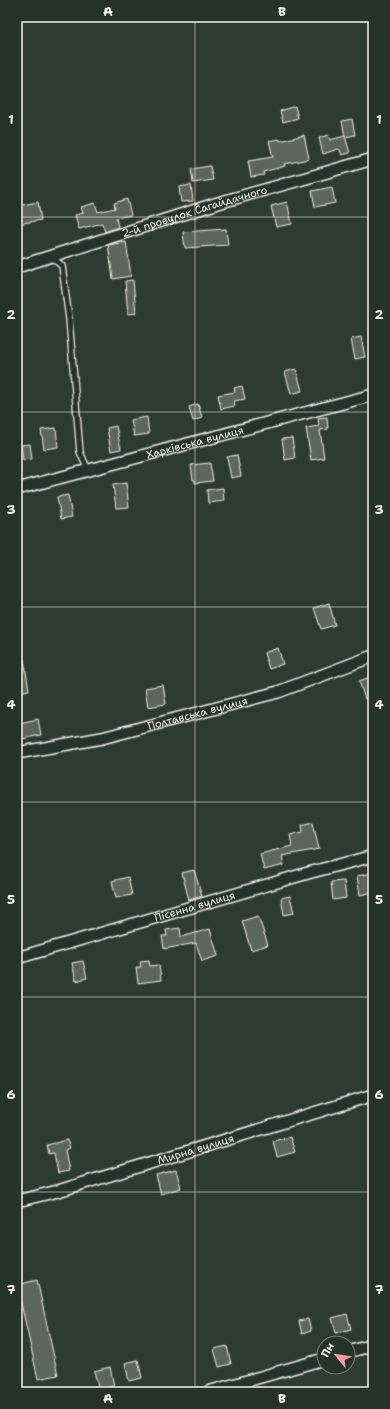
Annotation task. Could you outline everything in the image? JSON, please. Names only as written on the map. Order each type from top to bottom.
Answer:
[{"type":"street","name":"2-й провулок Сагайдачного","points":[[17,267],[218,203],[373,159]]},
{"type":"street","name":"Харківська вулиця","points":[[17,489],[373,395]]},
{"type":"street","name":"Полтавська вулиця","points":[[17,753],[102,738],[278,692],[373,656]]},
{"type":"street","name":"Пісенна вулиця","points":[[17,958],[308,873],[373,856]]},
{"type":"street","name":"Мирна вулиця","points":[[17,1201],[58,1191],[373,1095]]},
{"type":"street","points":[[356,1350],[373,1345]]},
{"type":"street","points":[[208,1392],[316,1361]]},
{"type":"lane","points":[[50,256],[62,266],[69,319],[80,452],[88,471]]},
{"type":"building","points":[[295,106],[298,118],[283,122],[280,111]]},
{"type":"building","points":[[352,119],[355,135],[345,137],[342,121]]},
{"type":"building","points":[[304,135],[309,159],[284,164],[285,166],[263,172],[264,175],[251,177],[248,161],[273,157],[269,141],[279,139],[280,141]]},
{"type":"building","points":[[328,135],[330,140],[345,136],[350,153],[342,155],[338,149],[323,154],[319,138]]},
{"type":"building","points":[[210,166],[213,180],[193,183],[191,169]]},
{"type":"building","points":[[191,185],[193,201],[181,202],[179,187]]},
{"type":"building","points":[[332,187],[335,203],[315,207],[312,191]]},
{"type":"building","points":[[127,199],[131,215],[116,218],[118,227],[105,232],[102,223],[79,229],[75,215],[83,213],[81,207],[95,203],[98,212],[115,208],[114,203]]},
{"type":"building","points":[[38,202],[41,220],[18,224],[17,206]]},
{"type":"building","points":[[287,202],[292,224],[276,227],[271,206]]},
{"type":"building","points":[[226,229],[228,245],[185,248],[183,232]]},
{"type":"building","points":[[126,242],[131,276],[113,279],[108,245]]},
{"type":"building","points":[[133,280],[136,313],[128,314],[125,281]]},
{"type":"building","points":[[361,337],[365,357],[355,359],[351,339]]},
{"type":"building","points":[[296,369],[302,391],[291,394],[285,372]]},
{"type":"building","points":[[242,386],[245,399],[234,401],[235,406],[221,409],[218,395],[235,392],[234,388]]},
{"type":"building","points":[[198,404],[202,418],[193,421],[189,407]]},
{"type":"building","points":[[147,417],[149,434],[134,436],[131,420]]},
{"type":"building","points":[[327,417],[328,429],[320,430],[324,458],[311,460],[306,428],[319,426],[318,418]]},
{"type":"building","points":[[116,426],[121,449],[111,451],[107,428]]},
{"type":"building","points":[[56,428],[58,447],[44,449],[41,430]]},
{"type":"building","points":[[292,438],[295,458],[285,460],[282,439]]},
{"type":"building","points":[[30,444],[32,459],[23,460],[21,445]]},
{"type":"building","points":[[237,455],[241,476],[231,478],[227,457]]},
{"type":"building","points":[[210,463],[213,481],[195,483],[195,480],[193,480],[191,465]]},
{"type":"building","points":[[126,483],[129,507],[116,508],[113,485]]},
{"type":"building","points":[[223,488],[224,501],[208,503],[207,490]]},
{"type":"building","points":[[68,495],[72,517],[61,519],[57,497]]},
{"type":"building","points":[[329,603],[335,625],[321,629],[314,608]]},
{"type":"building","points":[[278,648],[283,664],[269,669],[264,653]]},
{"type":"building","points":[[24,659],[29,690],[19,692],[17,661]]},
{"type":"building","points":[[373,676],[373,696],[365,699],[359,681]]},
{"type":"building","points":[[163,685],[166,704],[148,707],[145,688]]},
{"type":"building","points":[[38,719],[41,735],[22,739],[19,723]]},
{"type":"building","points":[[313,822],[319,849],[282,856],[284,865],[264,870],[260,854],[292,846],[290,835],[303,832],[302,825]]},
{"type":"building","points":[[194,870],[202,896],[189,900],[182,873]]},
{"type":"building","points":[[373,873],[373,892],[360,895],[357,876]]},
{"type":"building","points":[[128,877],[132,895],[116,898],[112,881]]},
{"type":"building","points":[[344,881],[346,898],[333,900],[331,882]]},
{"type":"building","points":[[290,896],[294,913],[284,915],[281,898]]},
{"type":"building","points":[[258,916],[268,945],[251,950],[242,921]]},
{"type":"building","points":[[180,928],[181,937],[210,929],[218,956],[202,961],[196,943],[164,949],[162,936],[167,936],[166,930]]},
{"type":"building","points":[[149,960],[150,966],[159,965],[161,980],[138,983],[136,967],[141,967],[140,961]]},
{"type":"building","points":[[83,961],[87,978],[76,981],[72,963]]},
{"type":"building","points":[[290,1137],[295,1152],[277,1157],[273,1141]]},
{"type":"building","points":[[67,1140],[70,1148],[65,1150],[69,1171],[58,1173],[54,1153],[49,1154],[47,1145]]},
{"type":"building","points":[[176,1170],[181,1188],[161,1194],[156,1175]]},
{"type":"building","points":[[37,1280],[58,1375],[38,1379],[17,1285]]},
{"type":"building","points":[[347,1314],[351,1329],[336,1333],[332,1318]]},
{"type":"building","points":[[308,1319],[311,1331],[302,1334],[299,1321]]},
{"type":"building","points":[[227,1346],[231,1364],[219,1367],[214,1349]]},
{"type":"building","points":[[138,1360],[142,1378],[129,1381],[125,1363]]},
{"type":"building","points":[[110,1367],[114,1386],[99,1390],[94,1371]]}]
